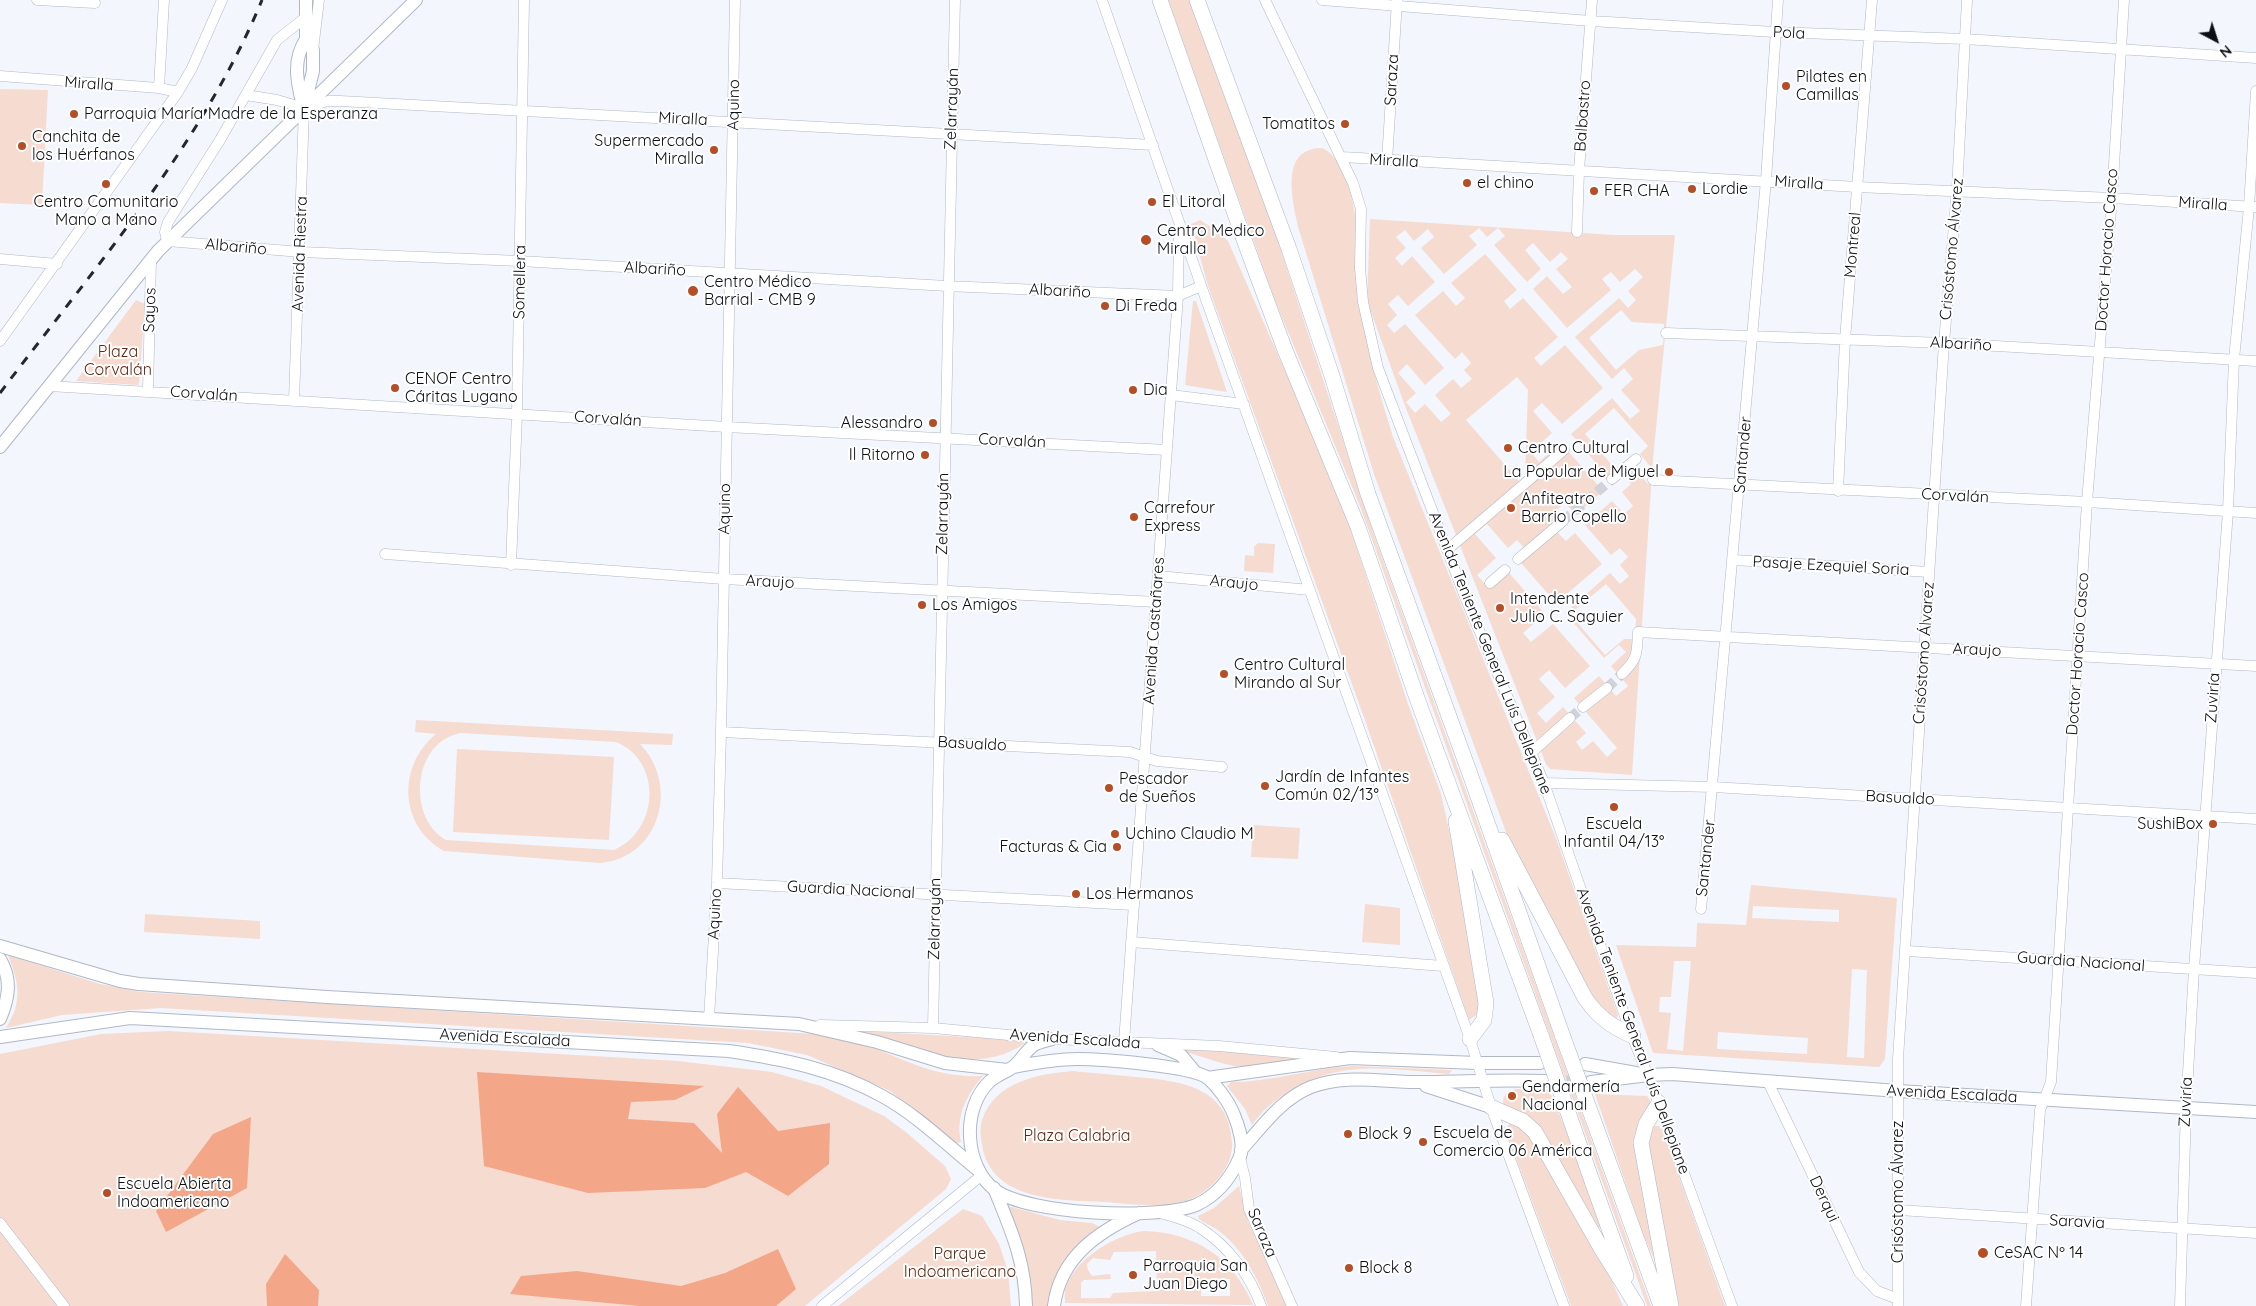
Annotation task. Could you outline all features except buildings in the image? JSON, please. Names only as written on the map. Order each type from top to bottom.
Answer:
[{"type":"highway","points":[[1160,0],[1278,333],[1358,528],[1637,1306]]},
{"type":"highway","points":[[1197,0],[1289,249],[1332,376],[1368,494],[1661,1306]]},
{"type":"highway","points":[[1470,774],[1524,884],[1585,998],[1601,1018],[1618,1030],[1633,1036]]},
{"type":"highway","points":[[1448,778],[1486,1003],[1484,1020],[1470,1039]]},
{"type":"highway","points":[[1659,1103],[1646,1124],[1641,1143],[1671,1306]]},
{"type":"highway","points":[[1491,1107],[1523,1121],[1535,1132],[1637,1306]]},
{"type":"main road","points":[[0,447],[151,259],[416,0]]},
{"type":"main road","name":"Avenida Riestra","points":[[304,108],[313,71],[306,7]]},
{"type":"main road","name":"Avenida Escalada","points":[[0,946],[120,980],[157,986],[799,1024],[877,1042],[945,1063],[1010,1068],[1078,1059],[1162,1066],[1201,1075],[1350,1058],[1477,1063],[1540,1063]]},
{"type":"main road","points":[[0,959],[5,968],[9,985],[7,1003],[0,1019]]},
{"type":"main road","name":"Avenida Escalada","points":[[0,1037],[130,1018],[729,1051],[797,1064],[854,1082],[883,1096],[924,1125],[980,1173],[994,1188]]},
{"type":"main road","points":[[980,1173],[971,1145],[972,1115],[979,1097],[990,1082],[1010,1068],[1034,1046],[1052,1039]]},
{"type":"main road","points":[[1158,1044],[1181,1054],[1232,1108],[1237,1121],[1240,1154]]},
{"type":"main road","name":"Avenida Escalada","points":[[1585,1064],[1649,1075],[2256,1112]]},
{"type":"main road","name":"Avenida Escalada","points":[[1591,1082],[1649,1075]]},
{"type":"main road","points":[[994,1188],[1025,1202],[1056,1209],[1091,1212],[1159,1213],[1196,1205],[1210,1197],[1224,1185],[1240,1154],[1276,1111],[1310,1088],[1330,1081],[1356,1079],[1414,1082],[1545,1081]]},
{"type":"main road","points":[[1414,1082],[1491,1107]]},
{"type":"main road","points":[[994,1188],[1019,1253],[1026,1279],[1026,1306]]},
{"type":"main road","points":[[1054,1306],[1059,1282],[1078,1252],[1115,1224],[1142,1212]]},
{"type":"street","points":[[37,0],[95,3]]},
{"type":"street","points":[[159,88],[164,0]]},
{"type":"street","points":[[0,341],[57,264],[178,92],[192,68],[222,0]]},
{"type":"street","name":"Avenida Riestra","points":[[309,44],[319,0]]},
{"type":"street","name":"Somellera","points":[[511,565],[517,414],[524,0]]},
{"type":"street","name":"Aquino","points":[[710,1019],[717,883],[721,732],[735,0]]},
{"type":"street","name":"Zelarrayán","points":[[933,1028],[947,286],[955,0]]},
{"type":"street","points":[[1102,0],[1180,220],[1201,286],[1470,1039],[1491,1107],[1564,1306]]},
{"type":"street","name":"Avenida Teniente General Luís Dellepiane","points":[[1265,0],[1327,131],[1342,158],[1361,208],[1360,268],[1362,302],[1378,368],[1447,550],[1544,783],[1633,1036],[1649,1075],[1732,1306]]},
{"type":"street","name":"Pola","points":[[1322,0],[1397,3],[1591,20],[1775,32],[1869,37],[1965,39],[2256,58]]},
{"type":"street","name":"Balbastro","points":[[1577,232],[1579,170],[1592,0]]},
{"type":"street","name":"Santander","points":[[1701,909],[1753,336],[1778,0]]},
{"type":"street","name":"Montreal","points":[[1838,491],[1845,340],[1872,0]]},
{"type":"street","name":"Crisóstomo Álvarez","points":[[1898,1303],[1898,1091],[1907,951],[1913,799],[1925,647],[1944,343],[1957,190],[1967,0]]},
{"type":"street","name":"Doctor Horacio Casco","points":[[2026,1306],[2040,1110],[2051,1082],[2077,655],[2112,198],[2124,0]]},
{"type":"street","name":"Saraza","points":[[1387,161],[1397,3]]},
{"type":"street","points":[[168,241],[165,232],[168,222],[246,95],[277,40],[306,7]]},
{"type":"street","name":"Miralla","points":[[0,76],[159,88],[178,92]]},
{"type":"street","name":"Zuviría","points":[[2180,1306],[2181,1228],[2194,969],[2215,664],[2228,511],[2234,359],[2252,207],[2256,91]]},
{"type":"street","points":[[246,95],[277,100],[304,108]]},
{"type":"street","name":"Miralla","points":[[304,108],[328,101],[340,101],[1153,145]]},
{"type":"street","name":"Avenida Riestra","points":[[294,401],[304,108]]},
{"type":"street","name":"Miralla","points":[[1342,158],[2252,207]]},
{"type":"street","name":"Avenida Castañares","points":[[1124,1042],[1178,296],[1180,220]]},
{"type":"street","name":"Albariño","points":[[168,241],[300,252],[520,261],[947,286],[1178,296],[1201,286]]},
{"type":"street","points":[[0,259],[57,264]]},
{"type":"street","name":"Sayos","points":[[148,390],[151,259]]},
{"type":"street","name":"Albariño","points":[[1666,333],[1944,343],[2256,361]]},
{"type":"street","name":"Corvalán","points":[[49,386],[148,390],[294,401],[727,427],[1167,450]]},
{"type":"street","points":[[1171,395],[1244,404]]},
{"type":"street","points":[[1447,550],[1564,450]]},
{"type":"street","points":[[1612,479],[1636,458]]},
{"type":"street","name":"Corvalán","points":[[1653,480],[1838,491],[2088,502],[2256,513]]},
{"type":"street","points":[[1518,559],[1563,521]]},
{"type":"street","name":"Araujo","points":[[385,554],[511,565],[724,579],[1156,602]]},
{"type":"street","name":"Pasaje Ezequiel Soria","points":[[1734,560],[1929,572]]},
{"type":"street","points":[[1490,583],[1505,570]]},
{"type":"street","name":"Araujo","points":[[1158,576],[1310,590]]},
{"type":"street","name":"Araujo","points":[[1622,674],[1634,663],[1637,655],[1638,632],[2256,666]]},
{"type":"street","points":[[1583,707],[1607,688]]},
{"type":"street","points":[[1532,752],[1570,718]]},
{"type":"street","name":"Basualdo","points":[[721,732],[1130,752],[1157,761],[1222,767]]},
{"type":"street","name":"Basualdo","points":[[1544,783],[1713,787],[2068,806],[2256,819]]},
{"type":"street","name":"Guardia Nacional","points":[[717,883],[1134,905]]},
{"type":"street","points":[[1131,942],[1443,966]]},
{"type":"street","name":"Guardia Nacional","points":[[1907,951],[2256,973]]},
{"type":"street","name":"Avenida Escalada","points":[[799,1024],[933,1028],[1052,1039],[1219,1046],[1350,1058]]},
{"type":"street","name":"Derqui","points":[[1768,1082],[1859,1272],[1877,1291],[1898,1303]]},
{"type":"street","name":"Saraza","points":[[1240,1154],[1249,1208],[1292,1306]]},
{"type":"street","points":[[822,1306],[980,1173]]},
{"type":"street","name":"Saravia","points":[[1899,1210],[2256,1233]]},
{"type":"street","name":"Saraza","points":[[1159,1213],[1200,1228],[1222,1246],[1236,1261],[1261,1306]]},
{"type":"street","points":[[0,1222],[64,1306]]},
{"type":"green space","points":[[1168,0],[1191,0],[1269,214],[1374,535],[1651,1306],[1647,1306],[1360,506],[1274,298]]},
{"type":"green space","name":"Canchita de los Huérfanos","points":[[0,89],[48,90],[42,205],[0,203]]},
{"type":"green space","points":[[1322,148],[1336,160],[1346,179],[1353,203],[1367,343],[1393,437],[1557,841],[1618,1015],[1616,1020],[1604,1019],[1513,851],[1374,474],[1299,230],[1294,206],[1292,179],[1294,167],[1299,157],[1308,150]]},
{"type":"green space","points":[[1370,219],[1613,235],[1675,235],[1653,459],[1632,775],[1550,769],[1546,764],[1404,403],[1367,301]],"holes":[[[1479,228],[1487,237],[1498,228],[1505,236],[1494,245],[1527,282],[1541,269],[1525,250],[1533,243],[1550,262],[1561,252],[1568,259],[1556,269],[1572,287],[1563,294],[1547,276],[1533,289],[1567,328],[1611,290],[1602,279],[1611,272],[1620,282],[1635,269],[1643,277],[1628,291],[1636,300],[1628,308],[1619,298],[1575,337],[1612,379],[1624,368],[1633,379],[1621,390],[1640,411],[1630,419],[1612,398],[1571,434],[1613,483],[1622,474],[1631,484],[1622,492],[1633,506],[1624,514],[1612,501],[1585,525],[1611,555],[1620,548],[1628,557],[1620,565],[1629,576],[1620,584],[1610,573],[1565,613],[1604,658],[1619,645],[1626,652],[1611,666],[1628,686],[1616,696],[1599,676],[1574,698],[1617,748],[1607,757],[1593,741],[1582,750],[1576,742],[1586,733],[1563,707],[1546,723],[1537,713],[1555,697],[1539,679],[1549,670],[1565,688],[1590,666],[1553,624],[1531,642],[1523,633],[1545,614],[1503,566],[1484,583],[1477,575],[1496,558],[1475,534],[1487,524],[1508,548],[1517,540],[1524,548],[1515,556],[1556,603],[1602,564],[1575,533],[1566,541],[1557,532],[1566,523],[1555,511],[1565,503],[1576,515],[1603,491],[1561,443],[1539,462],[1531,452],[1552,433],[1533,411],[1542,403],[1562,424],[1603,388],[1565,345],[1541,366],[1534,358],[1558,337],[1523,298],[1510,309],[1504,301],[1517,290],[1485,254],[1451,283],[1465,298],[1456,306],[1443,291],[1415,315],[1455,359],[1462,352],[1471,363],[1464,370],[1472,379],[1461,388],[1453,379],[1435,395],[1451,414],[1441,422],[1425,404],[1415,413],[1406,402],[1416,393],[1398,373],[1407,364],[1425,385],[1444,368],[1405,324],[1394,333],[1387,325],[1397,315],[1388,304],[1398,295],[1408,306],[1435,282],[1412,256],[1402,266],[1395,258],[1406,248],[1396,237],[1405,230],[1414,241],[1428,229],[1434,237],[1421,248],[1444,274],[1477,245],[1469,236]],[[1621,310],[1632,322],[1664,324],[1663,345],[1639,350],[1616,370],[1589,338]],[[1517,377],[1528,390],[1525,476],[1519,481],[1466,420]],[[1614,408],[1648,446],[1640,454],[1650,466],[1649,485],[1629,462],[1618,472],[1585,434]],[[1606,584],[1636,619],[1635,639],[1624,639],[1605,655],[1570,614]]]},
{"type":"green space","points":[[1200,220],[1228,241],[1339,494],[1408,704],[1441,794],[1464,897],[1481,1012],[1469,1020],[1366,723],[1208,286],[1191,224]]},
{"type":"green space","name":"Plaza Corvalán","points":[[136,300],[145,304],[139,385],[76,381]]},
{"type":"green space","points":[[1193,301],[1196,301],[1227,392],[1185,385]]},
{"type":"green space","points":[[1258,543],[1275,544],[1273,573],[1244,571],[1245,555],[1254,556],[1254,547]]},
{"type":"green space","points":[[416,720],[673,734],[672,745],[640,744],[652,761],[659,779],[661,798],[658,817],[650,834],[637,848],[621,858],[600,863],[444,851],[429,840],[418,827],[411,811],[408,795],[414,762],[423,747],[436,734],[415,732]],"holes":[[[461,733],[616,742],[631,751],[642,764],[648,780],[650,796],[647,812],[640,828],[629,841],[614,850],[446,840],[433,829],[425,815],[421,798],[421,781],[425,764],[433,750],[445,739]]]},
{"type":"green space","points":[[457,749],[614,757],[609,840],[453,832]]},
{"type":"green space","points":[[1253,825],[1300,828],[1298,859],[1251,857]]},
{"type":"green space","points":[[1751,885],[1897,898],[1885,1059],[1879,1067],[1653,1053],[1616,945],[1696,947],[1697,923],[1746,925]],"holes":[[[1753,906],[1839,910],[1839,922],[1752,918]],[[1674,961],[1691,961],[1683,1051],[1667,1049],[1671,1013],[1659,1012],[1660,997],[1671,997]],[[1852,969],[1867,970],[1864,1058],[1847,1057]],[[1718,1032],[1808,1038],[1807,1054],[1717,1049]]]},
{"type":"green space","points":[[1365,904],[1400,908],[1400,945],[1362,942]]},
{"type":"green space","points":[[145,914],[260,921],[260,939],[144,932]]},
{"type":"green space","points":[[8,955],[100,984],[141,992],[815,1034],[855,1041],[934,1071],[965,1076],[983,1076],[967,1098],[961,1115],[961,1142],[956,1144],[890,1091],[807,1055],[748,1043],[161,1008],[62,1015],[6,1028],[15,1009],[18,992],[15,974]]},
{"type":"green space","name":"Parque Indoamericano","points":[[168,1031],[678,1061],[772,1072],[821,1086],[884,1116],[945,1166],[951,1179],[946,1189],[805,1306],[0,1306],[0,1054],[101,1034]]},
{"type":"green space","points":[[859,1031],[1023,1040],[1024,1043],[1004,1054],[967,1060],[931,1054]]},
{"type":"green space","points":[[1176,1047],[1311,1057],[1255,1068],[1233,1066],[1178,1050]]},
{"type":"green space","points":[[1353,1066],[1452,1070],[1449,1074],[1364,1069],[1325,1075],[1305,1083],[1280,1097],[1252,1125],[1245,1109],[1227,1086],[1231,1082],[1262,1080],[1322,1069]]},
{"type":"green space","name":"Plaza Calabria","points":[[1072,1071],[1170,1081],[1186,1085],[1213,1099],[1223,1110],[1229,1125],[1232,1144],[1229,1160],[1221,1175],[1209,1188],[1195,1197],[1174,1204],[1162,1205],[1138,1205],[1051,1198],[1033,1195],[1016,1189],[1001,1180],[990,1167],[983,1150],[980,1131],[982,1120],[988,1107],[997,1097],[1019,1082],[1045,1075]]},
{"type":"green space","points":[[1516,1089],[1549,1090],[1570,1139],[1601,1227],[1595,1229],[1541,1132],[1504,1106],[1503,1100],[1505,1095]]},
{"type":"green space","points":[[1595,1094],[1647,1096],[1650,1101],[1646,1115],[1657,1266],[1642,1231]]},
{"type":"green space","points":[[1514,1123],[1527,1129],[1604,1263],[1623,1306],[1571,1306],[1508,1136],[1507,1128],[1509,1124]]},
{"type":"green space","points":[[1653,1126],[1659,1126],[1663,1132],[1725,1306],[1679,1306],[1646,1142]]},
{"type":"green space","points":[[1239,1186],[1248,1222],[1268,1261],[1287,1306],[1268,1306],[1260,1285],[1249,1265],[1235,1246],[1219,1231],[1199,1219],[1198,1216],[1214,1208]]},
{"type":"green space","points":[[1004,1205],[1060,1220],[1092,1223],[1100,1227],[1050,1306],[1032,1306],[1032,1292],[1025,1253]]},
{"type":"green space","name":"Parque Indoamericano","points":[[963,1209],[982,1216],[999,1244],[1008,1271],[1011,1306],[838,1306]]},
{"type":"green space","points":[[1143,1231],[1162,1232],[1195,1242],[1210,1250],[1235,1273],[1253,1305],[1065,1303],[1066,1286],[1080,1265],[1099,1249],[1121,1237]],"holes":[[[1156,1251],[1157,1291],[1113,1293],[1110,1298],[1081,1298],[1081,1283],[1084,1280],[1111,1279],[1110,1274],[1092,1276],[1087,1264],[1093,1258],[1110,1260],[1114,1252]],[[1201,1279],[1230,1279],[1230,1296],[1201,1296]]]},
{"type":"shaded area","points":[[477,1072],[704,1086],[675,1100],[631,1102],[628,1119],[694,1123],[722,1153],[717,1114],[738,1087],[778,1131],[830,1123],[829,1164],[788,1196],[746,1172],[705,1188],[588,1193],[484,1166]]},
{"type":"shaded area","points":[[251,1117],[247,1188],[166,1232],[156,1211],[213,1134]]},
{"type":"shaded area","points":[[778,1249],[796,1289],[776,1306],[640,1306],[510,1294],[521,1276],[577,1271],[681,1286],[725,1273]]},
{"type":"shaded area","points":[[285,1254],[319,1290],[318,1306],[267,1306],[266,1284]]},
{"type":"tunnel","points":[[1563,521],[1612,479]]},
{"type":"tunnel","points":[[1607,688],[1622,674]]},
{"type":"tunnel","points":[[1570,718],[1583,707]]},
{"type":"tunnel","points":[[1548,1081],[1588,1082]]},
{"type":"railway","points":[[0,393],[144,204],[178,155],[209,105],[237,53],[262,0]]},
{"type":"place","name":"Pilates en Camillas","points":[[1786,86]]},
{"type":"place","name":"Parroquia María Madre de la Esperanza","points":[[74,114]]},
{"type":"place","name":"Tomatitos","points":[[1345,124]]},
{"type":"place","name":"Canchita de los Huérfanos","points":[[22,146]]},
{"type":"place","name":"Supermercado Miralla","points":[[714,150]]},
{"type":"place","name":"el chino","points":[[1467,183]]},
{"type":"place","name":"Centro Comunitario Mano a Mano","points":[[106,184]]},
{"type":"place","name":"Lordie","points":[[1692,189]]},
{"type":"place","name":"FER CHA","points":[[1594,191]]},
{"type":"place","name":"El Litoral","points":[[1152,202]]},
{"type":"place","name":"Centro Medico Miralla","points":[[1146,240]]},
{"type":"place","name":"Centro Médico Barrial - CMB 9","points":[[693,291]]},
{"type":"place","name":"Di Freda","points":[[1105,306]]},
{"type":"place","name":"CENOF Centro Cáritas Lugano","points":[[395,388]]},
{"type":"place","name":"Dia","points":[[1133,390]]},
{"type":"place","name":"Alessandro","points":[[933,423]]},
{"type":"place","name":"Centro Cultural","points":[[1508,448]]},
{"type":"place","name":"Il Ritorno","points":[[925,455]]},
{"type":"place","name":"La Popular de Miguel","points":[[1669,472]]},
{"type":"place","name":"Anfiteatro Barrio Copello","points":[[1511,508]]},
{"type":"place","name":"Carrefour Express","points":[[1134,517]]},
{"type":"place","name":"Los Amigos","points":[[922,605]]},
{"type":"place","name":"Intendente Julio C. Saguier","points":[[1500,608]]},
{"type":"place","name":"Centro Cultural Mirando al Sur","points":[[1224,674]]},
{"type":"place","name":"Jardín de Infantes Común 02/13°","points":[[1265,786]]},
{"type":"place","name":"Pescador de Sueños","points":[[1109,788]]},
{"type":"place","name":"Escuela Infantil 04/13°","points":[[1614,807]]},
{"type":"place","name":"SushiBox","points":[[2213,824]]},
{"type":"place","name":"Uchino Claudio M","points":[[1115,834]]},
{"type":"place","name":"Facturas & Cia","points":[[1117,847]]},
{"type":"place","name":"Los Hermanos","points":[[1076,894]]},
{"type":"place","name":"Gendarmería Nacional","points":[[1512,1096]]},
{"type":"place","name":"Block 9","points":[[1348,1134]]},
{"type":"place","name":"Escuela de Comercio 06 América","points":[[1423,1142]]},
{"type":"place","name":"Escuela Abierta Indoamericano","points":[[107,1193]]},
{"type":"place","name":"CeSAC Nº 14","points":[[1983,1253]]},
{"type":"place","name":"Block 8","points":[[1349,1268]]},
{"type":"place","name":"Parroquia San Juan Diego","points":[[1133,1275]]}]
